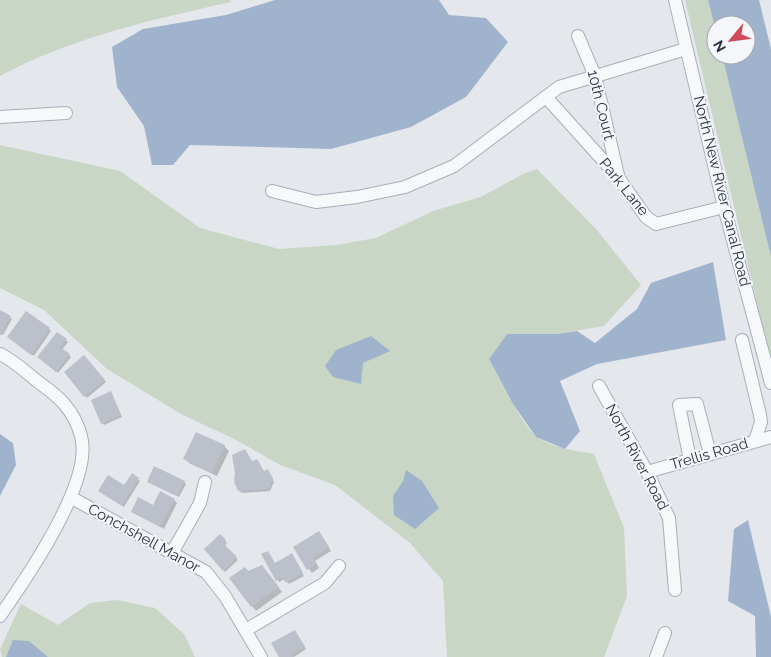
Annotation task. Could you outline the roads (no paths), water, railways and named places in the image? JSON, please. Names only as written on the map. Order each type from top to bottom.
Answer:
[{"type":"street","name":"North New River Canal Road","points":[[675,0],[724,207],[771,383]]},
{"type":"street","name":"10th Court","points":[[578,36],[595,76],[618,177]]},
{"type":"street","points":[[272,191],[316,202],[357,197],[405,187],[454,166],[559,87],[686,49]]},
{"type":"street","name":"Park Lane","points":[[546,98],[618,177],[646,217],[656,224],[724,207]]},
{"type":"street","points":[[0,117],[66,114]]},
{"type":"street","points":[[742,340],[761,422],[755,441]]},
{"type":"street","points":[[0,354],[62,398],[75,420],[82,437],[80,461],[72,498],[30,573],[0,616]]},
{"type":"street","name":"North River Road","points":[[599,386],[647,472],[669,518],[675,590]]},
{"type":"street","points":[[690,460],[679,405],[697,404],[710,454]]},
{"type":"street","name":"Trellis Road","points":[[647,472],[771,437]]},
{"type":"street","points":[[172,553],[200,503],[205,482]]},
{"type":"street","name":"Conchshell Manor","points":[[72,498],[206,572],[225,596],[261,657]]},
{"type":"street","points":[[246,630],[325,583],[339,566]]},
{"type":"street","points":[[656,657],[665,633]]},
{"type":"water","points":[[275,0],[439,0],[449,15],[486,18],[508,42],[466,97],[411,127],[331,149],[190,145],[173,165],[152,165],[144,126],[117,87],[112,47],[143,29],[226,15]]},
{"type":"water","points":[[708,0],[759,0],[771,49],[771,257],[724,65],[756,65],[756,15],[712,15]]},
{"type":"water","points":[[713,262],[726,340],[597,364],[560,381],[580,431],[565,449],[536,437],[513,404],[489,359],[507,334],[557,334],[577,331],[595,343],[637,309],[651,283]]},
{"type":"water","points":[[371,336],[390,351],[363,363],[361,384],[333,377],[325,366],[336,350]]},
{"type":"water","points":[[0,434],[13,443],[16,465],[0,496]]},
{"type":"water","points":[[406,470],[422,481],[439,508],[415,529],[394,515],[393,496],[403,481]]},
{"type":"water","points":[[748,520],[771,617],[771,657],[756,657],[755,616],[728,601],[734,529]]},
{"type":"water","points":[[13,640],[29,641],[48,657],[6,657]]}]
